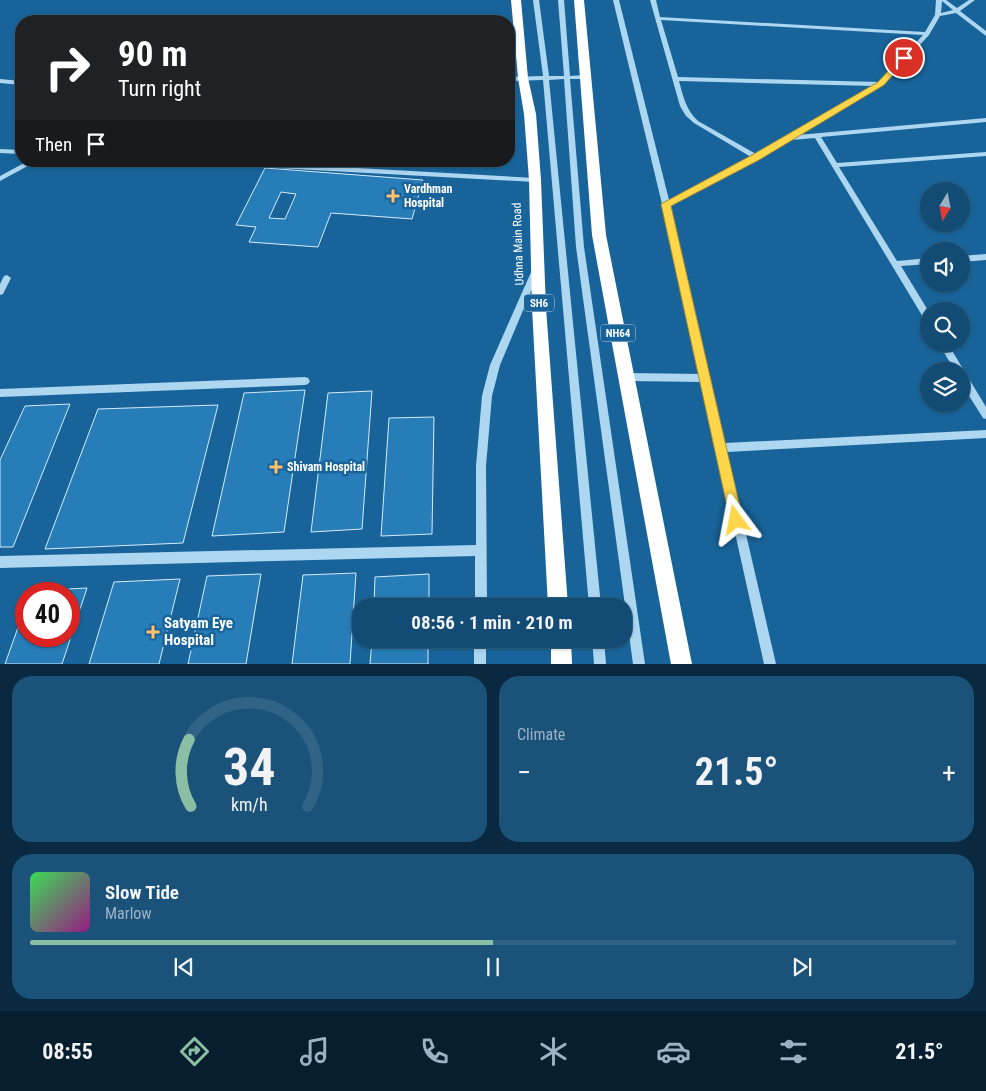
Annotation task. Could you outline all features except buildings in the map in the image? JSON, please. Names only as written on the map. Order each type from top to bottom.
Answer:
[{"type":"highway","name":"Udhna Main Road","points":[[516,0],[516,79],[530,114],[537,268],[558,598]]},
{"type":"highway","name":"NH64","points":[[579,0],[599,235],[682,664]]},
{"type":"highway","points":[[561,648],[562,664]]},
{"type":"street","points":[[536,0],[546,77],[594,598]]},
{"type":"street","points":[[561,0],[580,247],[639,664]]},
{"type":"street","points":[[616,0],[666,204],[770,664]]},
{"type":"street","points":[[653,0],[675,79],[688,115],[696,122],[756,158]]},
{"type":"street","points":[[666,204],[756,158],[881,84],[927,34],[938,15],[941,0],[986,34]]},
{"type":"street","points":[[938,15],[957,11],[972,0]]},
{"type":"street","points":[[658,18],[927,34]]},
{"type":"street","points":[[516,79],[585,77]]},
{"type":"street","points":[[675,79],[881,84]]},
{"type":"street","points":[[0,81],[15,82]]},
{"type":"street","points":[[788,139],[986,120]]},
{"type":"street","points":[[817,136],[920,306]]},
{"type":"street","points":[[0,151],[15,152]]},
{"type":"street","points":[[834,165],[986,154]]},
{"type":"street","points":[[0,179],[23,167]]},
{"type":"street","points":[[297,167],[534,180]]},
{"type":"street","points":[[970,258],[986,257]]},
{"type":"street","points":[[894,264],[920,262]]},
{"type":"street","points":[[481,598],[481,466],[486,396],[495,365],[537,268]]},
{"type":"street","points":[[0,292],[7,278]]},
{"type":"street","points":[[626,377],[704,378]]},
{"type":"street","points":[[0,393],[305,381]]},
{"type":"street","points":[[970,389],[986,415]]},
{"type":"street","points":[[720,448],[986,434]]},
{"type":"street","points":[[0,562],[481,550]]},
{"type":"street","points":[[480,648],[480,664]]},
{"type":"street","points":[[599,648],[600,664]]},
{"type":"place","name":"Vardhman Hospital","points":[[393,196]]},
{"type":"place","name":"Shivam Hospital","points":[[276,467]]},
{"type":"place","name":"Satyam Eye Hospital","points":[[153,632]]},
{"type":"route","points":[[736,520],[666,204],[756,158],[881,84],[904,58]]}]
